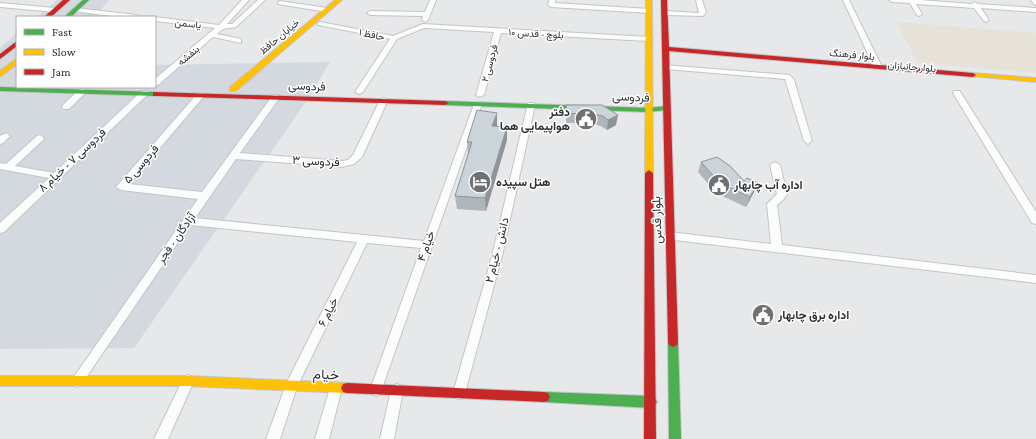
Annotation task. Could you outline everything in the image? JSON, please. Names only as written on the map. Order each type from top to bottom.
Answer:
[{"type":"street","points":[[2,5],[10,0]]},
{"type":"street","points":[[48,16],[67,0]]},
{"type":"street","points":[[68,16],[86,0]]},
{"type":"street","name":"بنفشه","points":[[156,82],[212,35],[246,0]]},
{"type":"street","points":[[221,26],[234,26],[262,0]]},
{"type":"street","name":"خیابان حافظ","points":[[233,89],[339,0]]},
{"type":"street","name":"خیابان حافظ","points":[[243,89],[347,0]]},
{"type":"street","points":[[423,26],[433,0]]},
{"type":"street","points":[[552,0],[551,5],[649,11]]},
{"type":"street","name":"بلوار قدس","points":[[649,0],[649,106],[675,439]]},
{"type":"street","name":"بلوار قدس","points":[[650,439],[666,108],[664,0]]},
{"type":"street","points":[[665,13],[701,15],[703,12],[699,0]]},
{"type":"street","points":[[846,0],[878,68]]},
{"type":"street","points":[[892,0],[1036,10]]},
{"type":"street","points":[[972,0],[986,20]]},
{"type":"street","points":[[911,1],[919,14]]},
{"type":"street","points":[[280,3],[327,10]]},
{"type":"street","points":[[2,5],[55,10]]},
{"type":"street","points":[[75,10],[128,16]]},
{"type":"street","points":[[370,13],[428,14]]},
{"type":"street","name":"یاسمن","points":[[156,19],[221,26]]},
{"type":"street","name":"حافظ ۱","points":[[320,24],[394,38],[423,26]]},
{"type":"street","name":"بلوچ - قدس ۱۰","points":[[423,26],[649,39]]},
{"type":"street","name":"فردوسی ۲","points":[[479,99],[498,31]]},
{"type":"street","points":[[212,35],[238,41]]},
{"type":"street","points":[[359,92],[394,38]]},
{"type":"street","name":"بلوار فرهنگ","points":[[666,53],[1036,80]]},
{"type":"street","name":"بلوار جانبازان","points":[[666,53],[1036,88]]},
{"type":"street","points":[[0,75],[16,61]]},
{"type":"street","points":[[666,67],[786,77],[790,80],[808,141]]},
{"type":"street","points":[[0,84],[16,84]]},
{"type":"street","name":"فردوسی","points":[[147,88],[201,95],[384,100],[526,98],[649,106]]},
{"type":"street","name":"فردوسی","points":[[0,89],[83,91],[147,88],[243,89],[359,92],[479,99],[526,98]]},
{"type":"street","name":"فردوسی ۷ - خیام ۸","points":[[0,229],[147,88]]},
{"type":"street","points":[[66,108],[83,91]]},
{"type":"street","points":[[957,93],[1036,220]]},
{"type":"street","name":"فردوسی ۵","points":[[201,95],[121,187],[206,196]]},
{"type":"street","name":"آزادگان - فجر","points":[[77,381],[187,221],[276,97]]},
{"type":"street","name":"دانش - خیام ۲","points":[[459,393],[497,256],[526,98]]},
{"type":"street","name":"خیام ۴","points":[[376,390],[479,99]]},
{"type":"street","name":"فردوسی","points":[[606,99],[666,108]]},
{"type":"street","name":"فردوسی ۳","points":[[234,156],[342,164],[351,162],[357,158],[384,100]]},
{"type":"street","points":[[4,167],[40,138]]},
{"type":"street","points":[[775,165],[782,194],[781,197],[772,204],[777,248]]},
{"type":"street","points":[[4,167],[55,176]]},
{"type":"street","points":[[187,221],[427,245]]},
{"type":"street","points":[[660,235],[1036,279]]},
{"type":"street","name":"خیام ۶","points":[[273,439],[291,386],[364,238]]},
{"type":"street","name":"خیام","points":[[0,381],[188,382],[651,402]]},
{"type":"street","points":[[161,439],[188,382]]},
{"type":"street","points":[[322,439],[336,388]]},
{"type":"street","points":[[387,439],[397,390]]},
{"type":"shaded area","points":[[57,0],[110,0],[94,16],[38,16]]},
{"type":"shaded area","points":[[896,22],[1036,33],[1036,73],[918,63]]},
{"type":"shaded area","points":[[16,34],[16,88],[156,88],[156,65],[330,62],[303,106],[134,348],[0,349],[0,48]]},
{"type":"building","points":[[566,105],[602,105],[618,115],[608,120],[603,116],[593,114],[590,117],[584,116],[583,113],[567,114]]},
{"type":"building","name":"هتل سپیده","points":[[477,110],[497,113],[492,126],[507,127],[485,198],[455,196],[472,142],[467,142]]},
{"type":"building","points":[[717,157],[730,166],[744,181],[747,178],[758,183],[750,197],[720,183],[701,162]]},
{"type":"traffic: fast","points":[[68,16],[86,0]]},
{"type":"traffic: fast","points":[[0,89],[156,94]]},
{"type":"traffic: fast","points":[[445,103],[649,110],[666,108]]},
{"type":"traffic: fast","points":[[673,342],[675,439]]},
{"type":"traffic: fast","points":[[544,397],[651,402]]},
{"type":"traffic: slow","points":[[233,89],[339,0]]},
{"type":"traffic: slow","points":[[649,0],[649,173]]},
{"type":"traffic: slow","points":[[0,75],[16,61]]},
{"type":"traffic: slow","points":[[973,75],[1036,80]]},
{"type":"traffic: slow","points":[[0,381],[188,381],[347,388]]},
{"type":"traffic: jam","points":[[48,16],[67,0]]},
{"type":"traffic: jam","points":[[664,0],[673,342]]},
{"type":"traffic: jam","points":[[0,57],[16,44]]},
{"type":"traffic: jam","points":[[666,49],[973,75]]},
{"type":"traffic: jam","points":[[156,94],[445,103]]},
{"type":"traffic: jam","points":[[649,173],[650,439]]},
{"type":"traffic: jam","points":[[347,388],[544,397]]},
{"type":"place","name":"دفتر هواپیمایی هما","points":[[586,119]]},
{"type":"place","name":"هتل سپیده","points":[[480,182]]},
{"type":"place","name":"اداره آب چابهار","points":[[719,185]]},
{"type":"place","name":"اداره برق چابهار","points":[[763,315]]}]
